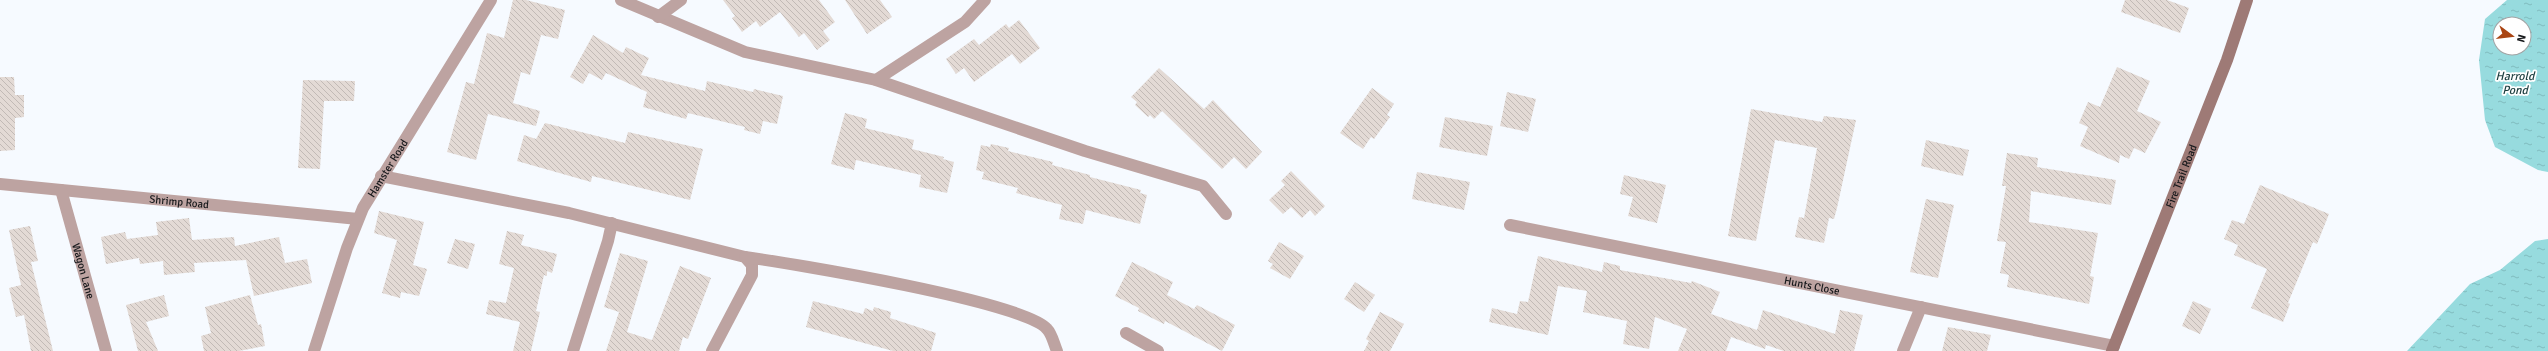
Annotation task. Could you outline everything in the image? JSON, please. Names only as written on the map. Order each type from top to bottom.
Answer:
[{"type":"street","name":"Hamster Road","points":[[314,351],[358,219],[381,176],[491,0]]},
{"type":"street","points":[[620,0],[745,52],[876,80],[1085,151],[1203,186],[1226,214]]},
{"type":"street","points":[[658,17],[681,0]]},
{"type":"street","points":[[876,80],[965,22],[985,0]]},
{"type":"street","name":"Fire Trail Road","points":[[2113,348],[2224,68],[2247,0]]},
{"type":"street","points":[[381,176],[612,222],[745,257],[904,285],[1005,308],[1028,316],[1047,328],[1057,351]]},
{"type":"street","name":"Shrimp Road","points":[[0,184],[358,219]]},
{"type":"street","name":"Wagon Lane","points":[[61,190],[106,351]]},
{"type":"street","points":[[574,351],[608,241],[612,222]]},
{"type":"street","name":"Hunts Close","points":[[1510,225],[2113,348]]},
{"type":"street","points":[[712,351],[752,275],[752,265],[745,257]]},
{"type":"street","points":[[1903,351],[1921,308]]},
{"type":"street","points":[[1126,333],[1158,351]]},
{"type":"water","name":"Harrold Pond","points":[[2507,0],[2548,0],[2548,172],[2538,170],[2495,147],[2485,120],[2479,60],[2485,19]]},
{"type":"water","points":[[2548,239],[2548,351],[2407,351],[2470,284],[2500,270],[2535,241]]},
{"type":"building","points":[[513,0],[526,0],[565,10],[558,39],[541,35],[530,75],[521,72],[513,103],[540,111],[536,126],[488,114],[476,160],[447,152],[466,82],[474,84],[487,33],[504,38]]},
{"type":"building","points":[[723,0],[819,0],[835,22],[823,31],[830,40],[817,50],[804,33],[799,37],[780,12],[760,27],[756,21],[742,32],[732,18],[735,16]]},
{"type":"building","points":[[845,0],[880,0],[892,17],[867,34]]},
{"type":"building","points":[[2125,0],[2167,0],[2189,8],[2180,33],[2121,12]]},
{"type":"building","points":[[1019,20],[1040,48],[1020,64],[1012,54],[974,82],[964,68],[956,74],[946,59],[974,39],[979,45],[1006,24],[1009,28]]},
{"type":"building","points":[[593,35],[623,53],[626,47],[649,58],[641,75],[705,91],[707,81],[753,92],[754,89],[783,96],[777,124],[763,121],[760,134],[744,130],[745,127],[688,113],[686,119],[643,107],[647,92],[606,73],[602,80],[589,73],[583,84],[570,77]]},
{"type":"building","points":[[2117,67],[2150,81],[2137,111],[2161,122],[2145,153],[2134,148],[2129,159],[2120,155],[2119,163],[2080,146],[2088,127],[2079,123],[2088,102],[2100,107]]},
{"type":"building","points":[[1159,68],[1204,109],[1213,100],[1262,152],[1246,169],[1234,157],[1222,169],[1162,111],[1154,119],[1150,115],[1148,117],[1135,105],[1137,102],[1131,97]]},
{"type":"building","points":[[0,77],[14,77],[15,95],[24,95],[24,117],[15,118],[15,150],[0,151]]},
{"type":"building","points":[[303,80],[355,81],[354,101],[324,101],[320,169],[298,168]]},
{"type":"building","points":[[1372,88],[1394,104],[1387,115],[1390,117],[1374,139],[1371,137],[1363,149],[1340,133]]},
{"type":"building","points":[[1507,92],[1536,99],[1528,132],[1500,126]]},
{"type":"building","points":[[1751,109],[1822,122],[1824,116],[1856,120],[1837,208],[1834,219],[1829,218],[1824,243],[1795,237],[1799,217],[1804,218],[1817,148],[1775,140],[1756,241],[1728,236]]},
{"type":"building","points":[[845,113],[867,119],[865,128],[914,140],[912,149],[944,157],[943,159],[954,162],[947,193],[919,187],[921,175],[856,160],[854,170],[831,164]]},
{"type":"building","points":[[1445,117],[1493,126],[1487,156],[1439,147]]},
{"type":"building","points":[[545,123],[625,143],[628,132],[703,149],[690,200],[592,176],[591,182],[517,161],[524,135],[536,139]]},
{"type":"building","points":[[1926,140],[1969,150],[1963,176],[1921,166]]},
{"type":"building","points":[[991,144],[1009,148],[1008,151],[1053,162],[1052,165],[1090,175],[1090,177],[1141,190],[1140,193],[1147,195],[1140,224],[1086,210],[1083,224],[1059,219],[1062,205],[1016,193],[1018,188],[982,179],[984,172],[976,170],[981,145],[990,147]]},
{"type":"building","points":[[2007,153],[2038,158],[2037,167],[2116,180],[2111,205],[2031,191],[2029,222],[2098,233],[2090,276],[2094,277],[2089,304],[2007,287],[2009,275],[2000,273],[2006,242],[1997,241],[2006,186],[2002,186]]},
{"type":"building","points":[[1291,171],[1325,206],[1315,216],[1310,210],[1302,218],[1291,207],[1283,214],[1269,200],[1285,185],[1281,181]]},
{"type":"building","points":[[1417,172],[1470,182],[1464,210],[1412,199]]},
{"type":"building","points":[[1624,175],[1666,185],[1657,223],[1628,216],[1633,197],[1620,194]]},
{"type":"building","points":[[2260,185],[2329,214],[2317,244],[2313,242],[2288,303],[2290,304],[2283,322],[2251,308],[2267,269],[2234,255],[2238,245],[2224,239],[2232,220],[2244,224]]},
{"type":"building","points":[[1926,199],[1954,205],[1938,278],[1910,272]]},
{"type":"building","points":[[379,211],[424,222],[413,265],[427,269],[419,296],[401,292],[400,298],[382,293],[397,240],[374,233]]},
{"type":"building","points":[[189,218],[192,240],[234,237],[235,246],[279,237],[285,263],[307,259],[312,283],[254,296],[246,260],[194,263],[195,272],[164,275],[163,261],[140,264],[139,258],[106,264],[101,237],[125,232],[127,239],[158,235],[156,222]]},
{"type":"building","points":[[30,226],[38,261],[31,262],[53,351],[31,351],[24,315],[16,317],[9,288],[21,285],[9,230]]},
{"type":"building","points":[[507,231],[524,235],[521,245],[557,254],[552,273],[547,271],[547,276],[544,275],[536,311],[540,312],[531,351],[513,351],[520,322],[486,314],[489,300],[506,303],[514,268],[499,264]]},
{"type":"building","points":[[455,239],[475,244],[468,269],[447,263]]},
{"type":"building","points":[[1279,242],[1304,256],[1290,279],[1270,268],[1273,264],[1268,261]]},
{"type":"building","points":[[620,253],[648,261],[627,332],[652,340],[680,266],[711,278],[688,339],[683,337],[679,351],[606,351],[619,312],[604,307]]},
{"type":"building","points":[[1538,256],[1602,272],[1604,262],[1620,266],[1620,270],[1691,283],[1692,281],[1720,292],[1711,314],[1757,330],[1763,310],[1835,334],[1840,310],[1863,315],[1854,351],[1784,351],[1766,345],[1765,349],[1731,337],[1726,351],[1678,351],[1687,329],[1655,317],[1649,349],[1623,344],[1627,321],[1583,312],[1587,291],[1558,286],[1548,335],[1489,322],[1492,308],[1517,314],[1520,301],[1528,302]]},
{"type":"building","points":[[1132,262],[1173,282],[1167,295],[1194,309],[1197,305],[1235,325],[1222,351],[1165,321],[1164,324],[1138,311],[1139,308],[1115,296]]},
{"type":"building","points":[[1355,282],[1375,295],[1364,312],[1344,299]]},
{"type":"building","points":[[164,295],[169,316],[146,322],[158,351],[138,351],[126,305]]},
{"type":"building","points":[[250,295],[258,325],[261,324],[265,346],[239,351],[204,351],[201,336],[211,333],[205,307]]},
{"type":"building","points":[[813,301],[863,314],[865,308],[873,311],[874,307],[891,312],[890,318],[936,333],[931,351],[893,351],[806,327]]},
{"type":"building","points":[[2193,301],[2211,309],[2200,334],[2182,326]]},
{"type":"building","points":[[1380,312],[1404,324],[1390,351],[1364,351],[1369,341],[1366,339]]},
{"type":"building","points":[[1948,327],[1991,335],[1987,351],[1942,351]]}]
